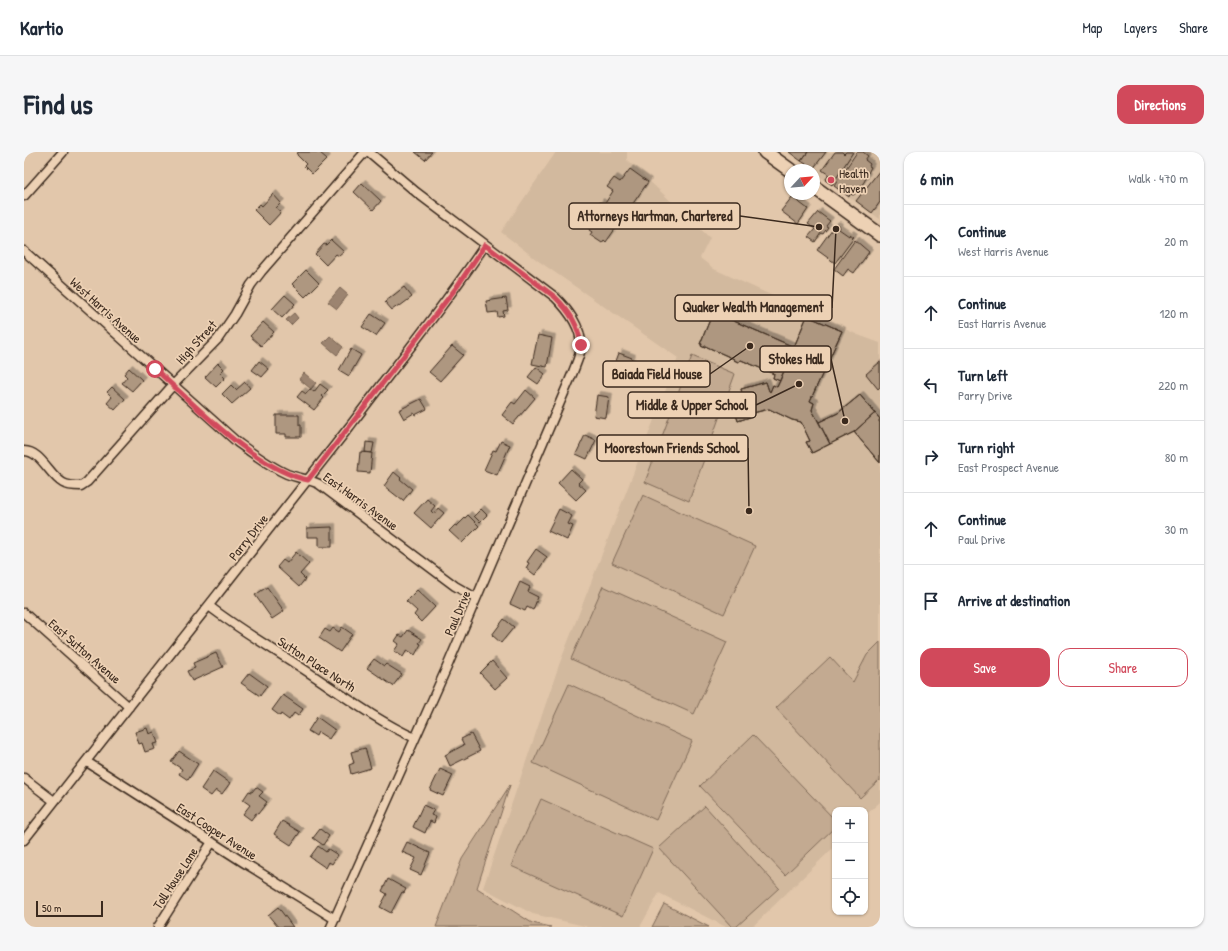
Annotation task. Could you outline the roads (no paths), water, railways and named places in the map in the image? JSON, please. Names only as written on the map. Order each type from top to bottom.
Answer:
[{"type":"main road","points":[[765,152],[784,166]]},
{"type":"main road","points":[[820,191],[880,235]]},
{"type":"street","points":[[24,196],[63,152]]},
{"type":"street","name":"High Street","points":[[24,450],[32,452],[63,483],[82,486],[87,482],[173,385],[218,339],[235,314],[248,290],[261,272],[365,152]]},
{"type":"street","name":"Paul Drive","points":[[333,923],[447,667],[558,408],[579,354],[581,345],[579,331],[571,316],[555,297],[416,192],[369,152]]},
{"type":"street","name":"Parry Drive","points":[[24,840],[308,480],[456,288],[485,245]]},
{"type":"street","name":"West Harris Avenue","points":[[24,251],[173,385]]},
{"type":"street","name":"East Harris Avenue","points":[[173,385],[248,450],[287,474],[319,484],[455,586],[476,598]]},
{"type":"street","name":"Sutton Place North","points":[[209,606],[235,625],[353,702],[400,731],[415,738]]},
{"type":"street","name":"East Sutton Avenue","points":[[24,613],[129,707]]},
{"type":"street","name":"East Cooper Avenue","points":[[87,762],[212,842],[333,923]]},
{"type":"street","points":[[24,778],[54,801]]},
{"type":"street","name":"Toll House Lane","points":[[158,927],[212,842]]},
{"type":"place","name":"Health Haven","points":[[831,180]]},
{"type":"place","name":"Attorneys Hartman, Chartered","points":[[819,227]]},
{"type":"place","name":"Quaker Wealth Management","points":[[836,229]]},
{"type":"place","name":"Baiada Field House","points":[[750,346]]},
{"type":"place","name":"Middle & Upper School","points":[[799,384]]},
{"type":"place","name":"Stokes Hall","points":[[845,421]]},
{"type":"place","name":"Moorestown Friends School","points":[[749,511]]}]
